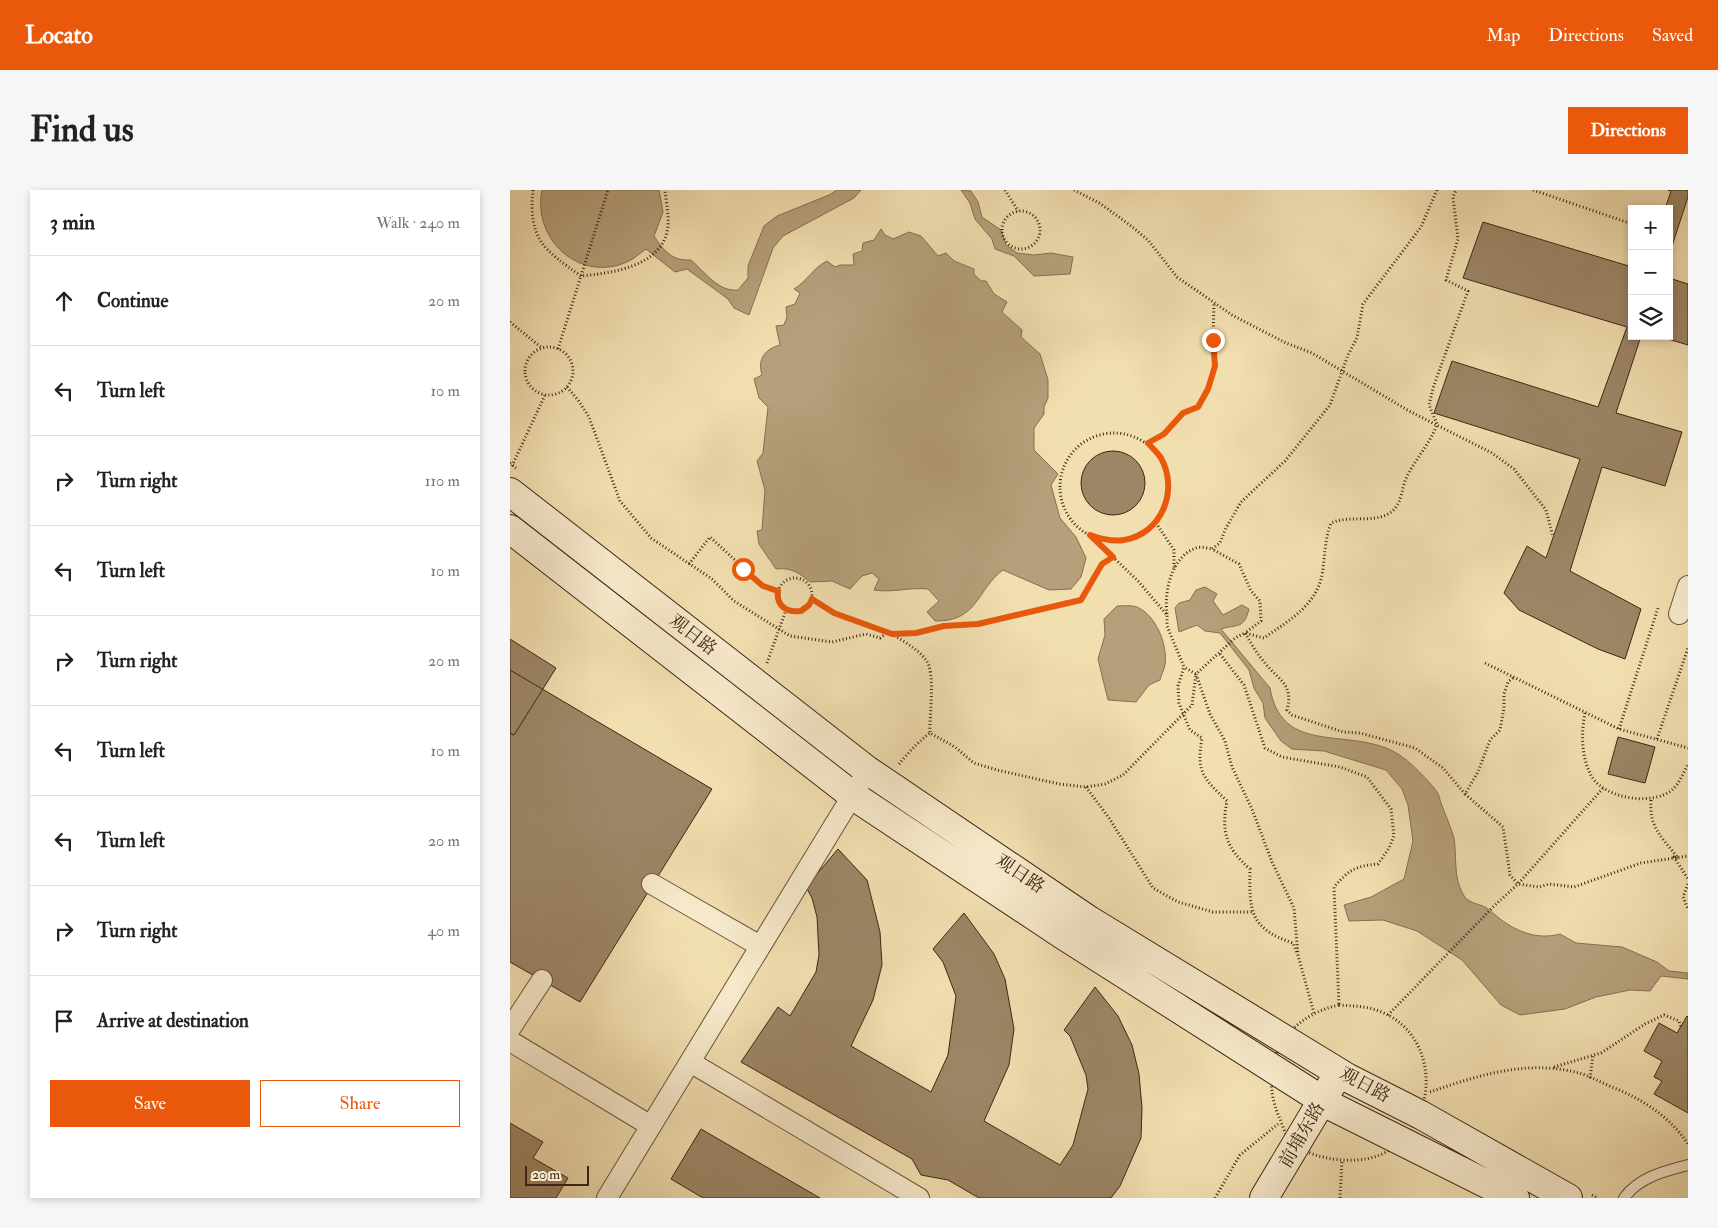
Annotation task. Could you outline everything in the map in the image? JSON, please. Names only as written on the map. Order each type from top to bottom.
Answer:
[{"type":"street","name":"观日路","points":[[511,482],[867,770],[1088,920],[1343,1075],[1579,1196]]},
{"type":"street","name":"观日路","points":[[510,529],[852,795],[1063,935],[1328,1103],[1515,1198]]},
{"type":"street","points":[[1679,614],[1688,586]]},
{"type":"street","points":[[607,1198],[867,770]]},
{"type":"street","points":[[652,884],[760,946]]},
{"type":"street","points":[[510,1029],[542,980]]},
{"type":"street","points":[[510,1041],[650,1126]]},
{"type":"street","points":[[690,1062],[918,1198]]},
{"type":"street","name":"前埔东路","points":[[1282,1198],[1343,1075]]},
{"type":"street","name":"前埔东路","points":[[1264,1198],[1328,1103]]},
{"type":"lane","points":[[1624,1198],[1630,1190],[1654,1174],[1688,1165]]},
{"type":"path","points":[[533,190],[531,213],[537,235],[549,253],[582,275],[620,271],[649,259],[663,241],[668,226],[665,190]]},
{"type":"path","points":[[558,349],[608,190]]},
{"type":"path","points":[[1005,190],[1018,211],[1032,215],[1040,225],[1038,239],[1031,247],[1025,249],[1010,246],[1002,235],[1004,222],[1008,216],[1018,211]]},
{"type":"path","points":[[1074,190],[1101,204],[1148,240],[1177,276],[1232,315],[1343,370],[1409,411],[1492,453],[1514,469],[1546,510],[1553,537]]},
{"type":"path","points":[[1212,549],[1220,543],[1241,502],[1285,461],[1330,405],[1357,338],[1363,304],[1420,227],[1437,190]]},
{"type":"path","points":[[1245,633],[1264,638],[1306,608],[1319,589],[1327,533],[1331,523],[1341,519],[1370,518],[1389,514],[1402,498],[1405,481],[1432,440],[1437,424],[1429,405],[1433,388],[1468,291],[1446,280],[1458,239],[1453,197],[1456,190]]},
{"type":"path","points":[[1533,190],[1628,223]]},
{"type":"path","points":[[1148,443],[1164,434],[1183,413],[1198,407],[1208,389],[1215,366],[1213,340],[1214,303]]},
{"type":"path","points":[[510,322],[542,348],[558,349],[570,360],[573,369],[572,377],[567,388],[560,392],[545,395],[532,388],[525,373],[530,356],[542,348]]},
{"type":"path","points":[[567,388],[578,400],[589,417],[620,501],[651,538],[712,579],[734,601],[790,636],[832,642],[866,634],[880,638],[888,632]]},
{"type":"path","points":[[511,482],[545,395]]},
{"type":"path","points":[[1108,432],[1126,434],[1148,443],[1161,458],[1169,483],[1167,502],[1156,523],[1141,534],[1124,540],[1104,540],[1078,528],[1066,512],[1060,492],[1060,480],[1068,458],[1076,448],[1091,437],[1108,432]]},
{"type":"path","points":[[1156,523],[1174,550],[1174,572]]},
{"type":"path","points":[[1090,535],[1138,581],[1167,615]]},
{"type":"path","points":[[690,564],[710,537],[763,586],[778,591]]},
{"type":"path","points":[[930,733],[955,747],[974,763],[1059,784],[1086,787],[1105,784],[1123,775],[1192,705],[1196,674],[1220,654],[1235,638],[1261,621],[1260,601],[1251,591],[1239,564],[1212,549],[1198,547],[1185,554],[1167,588],[1167,626],[1184,667],[1196,674],[1210,714],[1225,741],[1232,767],[1294,908],[1298,955],[1314,1013]]},
{"type":"path","points":[[892,634],[916,633],[944,626],[978,624],[1081,600],[1102,564],[1113,557]]},
{"type":"path","points":[[798,578],[808,584],[812,599],[809,605],[801,611],[786,610],[779,603],[778,591],[784,581],[798,578]]},
{"type":"path","points":[[812,599],[834,613],[892,634],[926,660],[931,681],[930,733]]},
{"type":"path","points":[[1619,729],[1658,608],[1679,614]]},
{"type":"path","points":[[768,663],[786,610]]},
{"type":"path","points":[[1245,633],[1265,664],[1286,685],[1290,699],[1287,710],[1292,715],[1343,732],[1360,733],[1415,748],[1443,768],[1465,794],[1502,827],[1510,876],[1518,884],[1539,887],[1549,884],[1574,887],[1641,864],[1674,857],[1678,858],[1654,829],[1650,812],[1651,800]]},
{"type":"path","points":[[1657,739],[1688,648]]},
{"type":"path","points":[[1220,654],[1244,685],[1265,748],[1282,757],[1340,767],[1367,777],[1391,809],[1394,836],[1389,848],[1378,864],[1360,866],[1347,872],[1334,887],[1338,1005]]},
{"type":"path","points":[[1485,663],[1619,729],[1688,748]]},
{"type":"path","points":[[1184,667],[1178,686],[1179,703],[1190,730],[1202,738],[1199,756],[1202,774],[1227,801],[1223,822],[1228,843],[1238,859],[1250,869],[1249,886],[1257,923],[1273,937],[1292,943],[1298,955]]},
{"type":"path","points":[[1465,794],[1478,772],[1490,740],[1500,730],[1504,708],[1504,694],[1508,682],[1513,678]]},
{"type":"path","points":[[1585,713],[1582,725],[1583,751],[1592,777],[1619,796],[1651,800],[1672,790],[1688,764]]},
{"type":"path","points":[[907,769],[899,763],[909,755],[916,743],[930,733]]},
{"type":"path","points":[[1086,787],[1109,818],[1153,888],[1178,902],[1213,912],[1254,912]]},
{"type":"path","points":[[1388,1015],[1446,954],[1518,884],[1604,787]]},
{"type":"path","points":[[1674,857],[1688,856]]},
{"type":"path","points":[[1674,857],[1688,880]]},
{"type":"path","points":[[1688,884],[1683,897],[1688,909]]},
{"type":"path","points":[[1552,1068],[1601,1053],[1645,1024],[1664,1016],[1679,1021],[1681,1027]]},
{"type":"path","points":[[1292,1029],[1300,1034]]},
{"type":"path","points":[[1590,1078],[1593,1055]]},
{"type":"path","points":[[1427,1093],[1479,1076],[1506,1070],[1552,1068],[1576,1072],[1633,1096],[1664,1116],[1688,1144]]},
{"type":"path","points":[[1416,1097],[1425,1101]]},
{"type":"path","points":[[1215,1198],[1240,1155],[1281,1122]]},
{"type":"path","points":[[1340,1198],[1342,1160]]},
{"type":"path","points":[[1579,1196],[1598,1198]]},
{"type":"shaded area","points":[[542,190],[659,190],[663,212],[654,236],[661,246],[674,257],[691,260],[718,285],[731,290],[738,290],[748,278],[748,266],[764,226],[777,216],[837,190],[861,190],[854,198],[783,236],[773,248],[749,315],[734,308],[728,299],[687,269],[675,272],[646,249],[630,261],[609,267],[592,266],[576,261],[563,252],[552,240],[544,225],[541,208]]},
{"type":"shaded area","points":[[961,190],[971,191],[978,202],[982,217],[1001,230],[1006,245],[1017,253],[1034,255],[1051,253],[1073,257],[1070,274],[1034,276],[1014,256],[995,249],[992,239],[975,219],[970,203]]},
{"type":"shaded area","points":[[881,229],[885,235],[893,239],[909,232],[921,236],[938,256],[946,253],[954,261],[974,269],[974,274],[981,281],[986,281],[994,294],[1007,302],[1002,312],[1022,330],[1021,337],[1040,354],[1048,380],[1048,398],[1044,407],[1044,414],[1034,428],[1034,450],[1058,474],[1051,485],[1060,518],[1076,537],[1086,558],[1081,577],[1071,589],[1049,590],[1003,570],[987,586],[969,610],[949,620],[935,621],[927,612],[939,601],[928,589],[874,590],[879,579],[872,573],[862,576],[850,589],[832,581],[810,582],[794,571],[776,569],[759,544],[757,531],[762,530],[765,490],[757,461],[763,453],[768,407],[759,398],[754,379],[762,375],[761,364],[766,352],[780,345],[776,326],[784,325],[787,317],[786,307],[795,304],[800,293],[794,289],[827,261],[835,267],[854,265],[853,254],[862,251],[863,243],[874,240]]},
{"type":"shaded area","points":[[1205,587],[1217,594],[1213,601],[1223,615],[1242,605],[1249,609],[1245,620],[1240,625],[1221,629],[1270,688],[1276,708],[1286,722],[1299,730],[1314,735],[1368,743],[1386,748],[1400,755],[1425,777],[1438,795],[1454,838],[1458,880],[1467,899],[1485,907],[1507,924],[1528,934],[1552,936],[1560,934],[1576,943],[1622,947],[1657,962],[1669,971],[1688,973],[1688,979],[1661,976],[1650,991],[1630,990],[1596,997],[1565,1009],[1520,1015],[1501,1005],[1462,960],[1417,931],[1383,920],[1349,921],[1344,905],[1371,897],[1404,879],[1413,841],[1408,805],[1402,789],[1386,770],[1324,751],[1292,749],[1281,741],[1265,718],[1263,703],[1254,688],[1249,670],[1220,633],[1205,631],[1197,625],[1179,632],[1175,608],[1179,603],[1190,600],[1196,590]]},
{"type":"shaded area","points":[[1117,606],[1135,606],[1144,611],[1155,624],[1165,649],[1165,665],[1160,680],[1149,685],[1136,702],[1108,700],[1098,659],[1105,635],[1104,619]]},
{"type":"building","points":[[1668,190],[1688,190],[1688,197],[1673,243],[1673,205],[1666,205],[1671,191]]},
{"type":"building","points":[[1483,222],[1628,266],[1628,340],[1640,340],[1616,413],[1682,432],[1665,486],[1602,467],[1570,571],[1641,609],[1625,659],[1598,649],[1519,610],[1504,593],[1527,546],[1546,558],[1580,459],[1434,413],[1452,361],[1598,407],[1627,327],[1463,278]]},
{"type":"building","points":[[1673,279],[1688,284],[1688,345],[1671,340],[1673,340]]},
{"type":"building","points":[[1113,451],[1125,453],[1136,460],[1143,471],[1145,483],[1143,495],[1136,506],[1125,513],[1113,515],[1101,513],[1090,506],[1083,495],[1081,483],[1083,471],[1090,460],[1101,453]]},
{"type":"building","points":[[510,639],[556,668],[514,735],[510,733]]},
{"type":"building","points":[[510,670],[712,789],[580,1002],[510,962]]},
{"type":"building","points":[[1618,737],[1655,747],[1645,783],[1608,774]]},
{"type":"building","points":[[838,849],[867,880],[880,932],[882,965],[873,1000],[851,1046],[931,1092],[948,1055],[956,996],[943,962],[933,949],[964,913],[994,954],[1005,979],[1014,1029],[1009,1065],[984,1121],[1060,1165],[1073,1145],[1088,1089],[1086,1075],[1070,1036],[1064,1030],[1095,987],[1118,1016],[1132,1045],[1139,1074],[1142,1108],[1141,1138],[1120,1186],[1111,1198],[979,1198],[948,1180],[921,1175],[912,1159],[741,1062],[778,1007],[790,1016],[816,972],[819,955],[817,917],[812,898],[806,887]]},
{"type":"building","points":[[1687,1016],[1688,1113],[1654,1094],[1662,1081],[1654,1077],[1662,1061],[1644,1051],[1659,1023],[1677,1033]]},
{"type":"building","points":[[510,1123],[543,1142],[533,1158],[568,1178],[556,1198],[510,1198]]},
{"type":"building","points":[[701,1129],[820,1198],[703,1198],[671,1179]]},
{"type":"route","points":[[743,569],[763,586],[778,591],[779,603],[786,610],[801,611],[809,605],[812,599],[834,613],[892,634],[916,633],[944,626],[978,624],[1081,600],[1102,564],[1113,557],[1090,535],[1104,540],[1124,540],[1141,534],[1156,523],[1167,502],[1169,483],[1161,458],[1148,443],[1164,434],[1183,413],[1198,407],[1208,389],[1215,366],[1213,340]]}]
